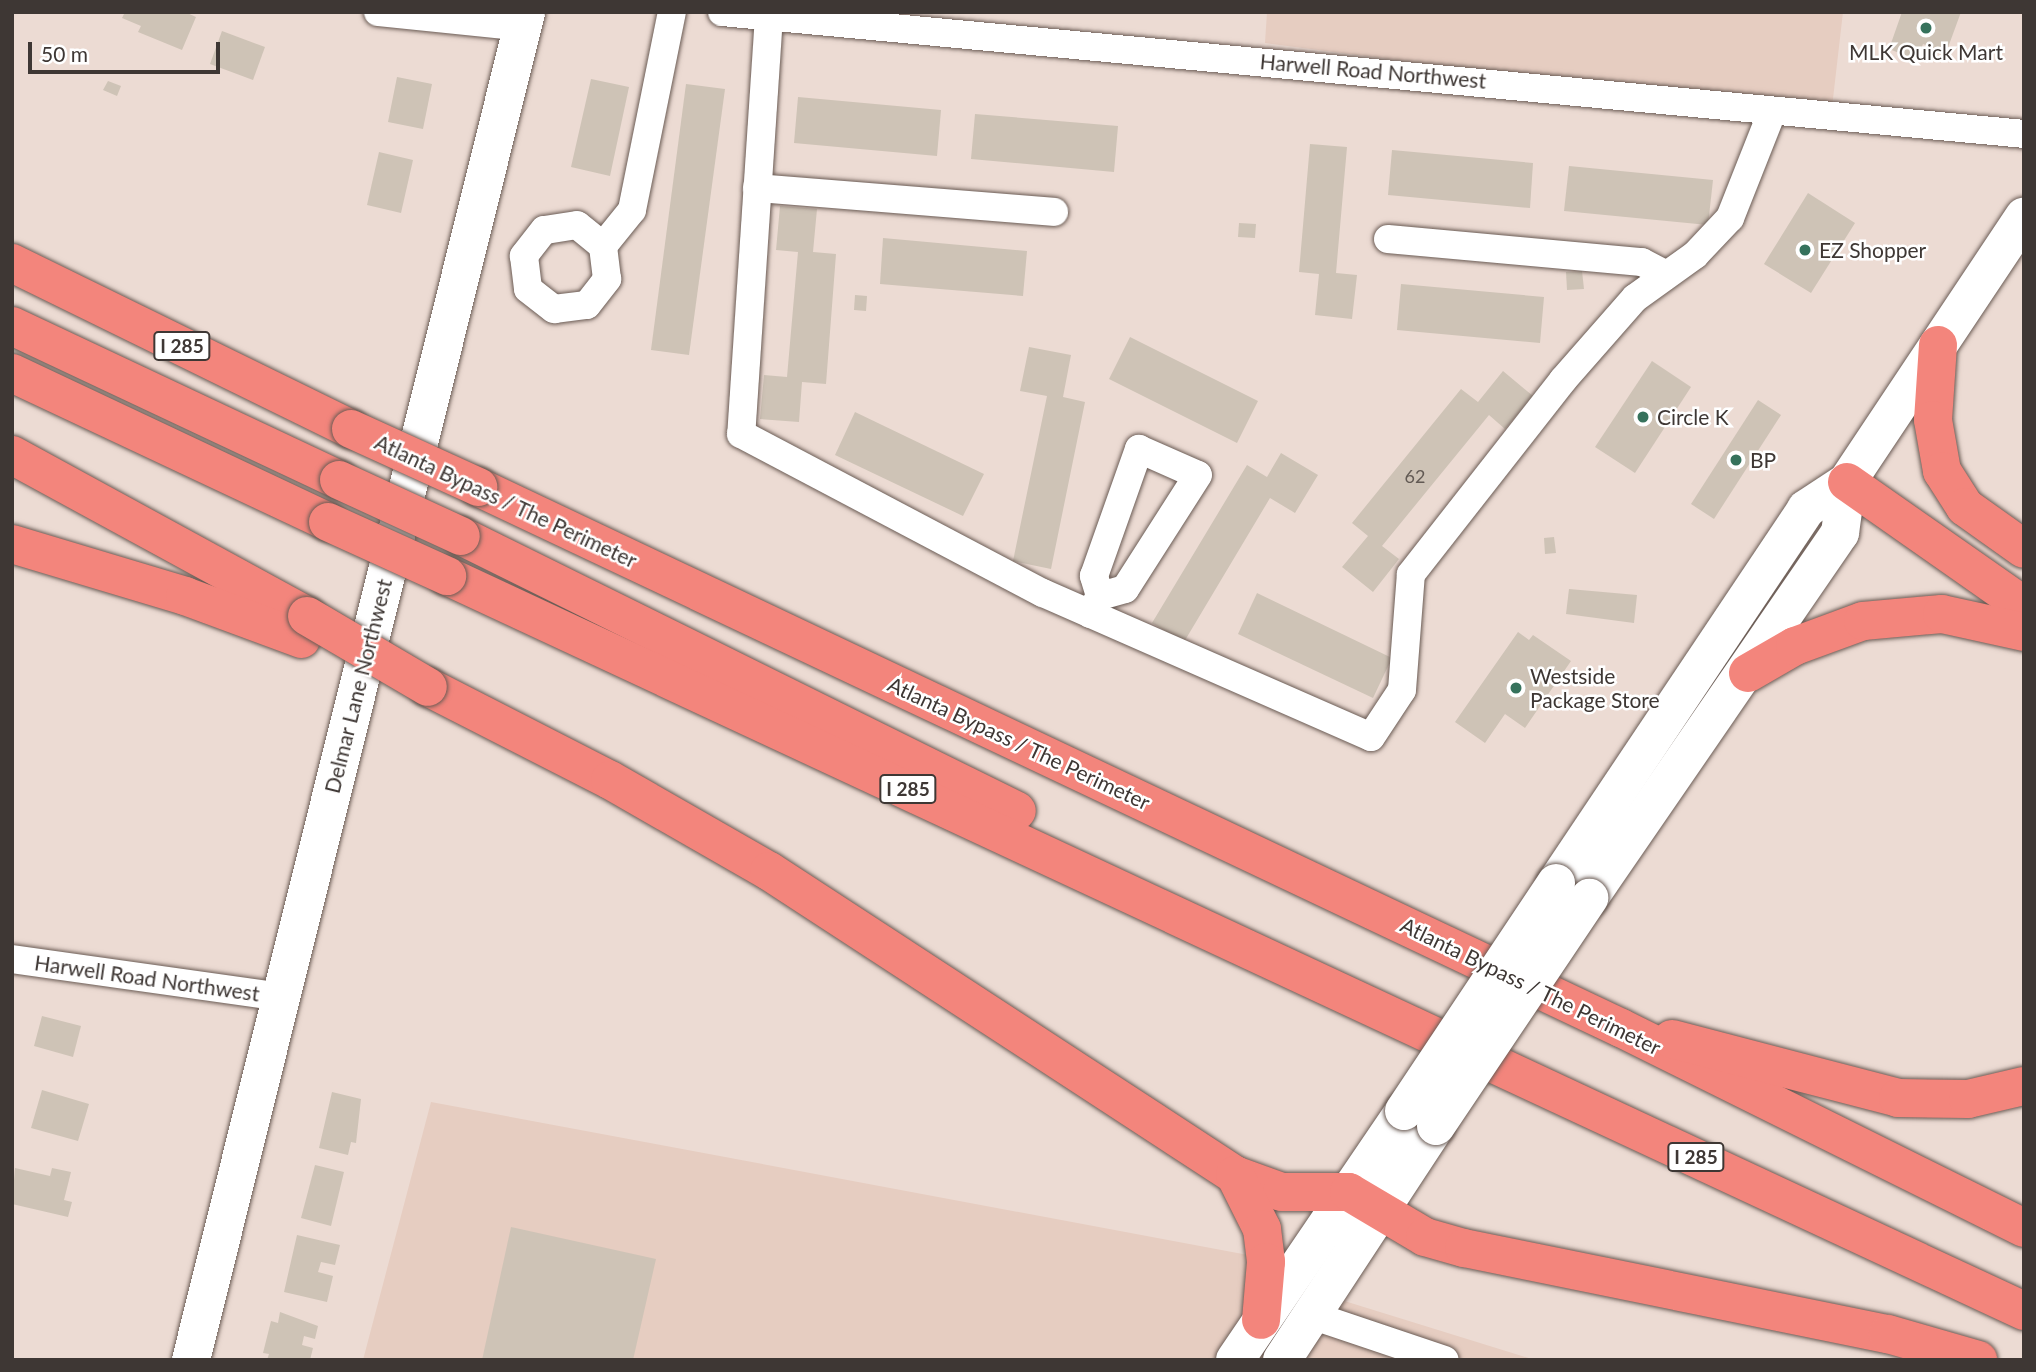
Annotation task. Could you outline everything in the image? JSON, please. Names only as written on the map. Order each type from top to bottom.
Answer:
[{"type":"highway","name":"Atlanta Bypass / The Perimeter","points":[[12,263],[351,429],[1621,1028],[2024,1228]]},
{"type":"highway","points":[[12,326],[461,536],[1093,849],[1370,1001]]},
{"type":"highway","points":[[1938,345],[1933,420],[1942,471],[1965,507],[2024,549]]},
{"type":"highway","name":"I 285","points":[[12,373],[328,522],[1370,1001],[2024,1311]]},
{"type":"highway","points":[[12,455],[304,627],[610,780],[769,871],[1234,1175],[1282,1192],[1365,1201],[1425,1237],[1464,1248],[1888,1334],[1978,1360]]},
{"type":"highway","points":[[1853,473],[2024,574]]},
{"type":"highway","points":[[1853,473],[2024,606]]},
{"type":"highway","points":[[12,544],[185,596],[304,627]]},
{"type":"highway","points":[[1748,673],[1828,631],[1889,617],[1942,614],[2024,632]]},
{"type":"highway","points":[[1621,1028],[1742,1053],[1898,1098],[1968,1099],[2024,1086]]},
{"type":"highway","points":[[1234,1175],[1262,1229],[1266,1262],[1261,1320]]},
{"type":"main road","name":"Delmar Lane Northwest","points":[[191,1360],[524,20]]},
{"type":"main road","points":[[1235,1360],[1261,1320],[1365,1201],[1572,891],[1806,509],[1853,473],[2024,217]]},
{"type":"main road","points":[[1572,891],[1748,673],[1840,533],[1853,473]]},
{"type":"main road","points":[[1282,1360],[1311,1315],[1365,1201]]},
{"type":"street","points":[[378,12],[524,20]]},
{"type":"street","points":[[603,246],[632,210],[672,12]]},
{"type":"street","name":"Harwell Road Northwest","points":[[722,12],[2024,134]]},
{"type":"street","points":[[769,16],[740,434],[1371,737],[1402,690],[1411,574],[1563,380],[1635,298],[1666,275],[1730,218],[1772,112]]},
{"type":"street","points":[[757,188],[1054,212]]},
{"type":"street","points":[[1388,239],[1642,262],[1666,275]]},
{"type":"street","points":[[1139,449],[1198,475],[1125,589],[1095,605],[1094,576],[1139,449]]},
{"type":"street","name":"Harwell Road Northwest","points":[[12,959],[281,997]]},
{"type":"street","points":[[1311,1315],[1445,1360]]},
{"type":"shaded area","points":[[1267,12],[1843,12],[1831,116],[1265,43]]},
{"type":"shaded area","points":[[431,1102],[1275,1260],[1338,1299],[1535,1360],[363,1360]]},
{"type":"building","points":[[125,12],[185,12],[196,17],[182,50],[138,32],[141,26],[122,18]]},
{"type":"building","name":"MLK Quick Mart","points":[[1902,12],[1961,12],[1946,53],[1923,44],[1917,60],[1889,49]]},
{"type":"building","points":[[222,31],[265,47],[253,80],[210,64]]},
{"type":"building","points":[[397,77],[432,84],[423,129],[388,122]]},
{"type":"building","points":[[591,79],[629,87],[610,176],[571,167]]},
{"type":"building","points":[[108,81],[121,86],[117,96],[103,90]]},
{"type":"building","points":[[686,84],[725,89],[689,355],[651,350]]},
{"type":"building","points":[[798,97],[941,110],[937,156],[794,143]]},
{"type":"building","points":[[975,114],[1118,126],[1114,172],[971,159]]},
{"type":"building","points":[[1310,144],[1347,147],[1336,273],[1357,275],[1352,319],[1315,315],[1319,274],[1299,272]]},
{"type":"building","points":[[1392,150],[1533,163],[1530,208],[1388,195]]},
{"type":"building","points":[[379,152],[413,160],[401,213],[367,205]]},
{"type":"building","points":[[1569,166],[1713,180],[1708,225],[1564,211]]},
{"type":"building","name":"EZ Shopper","points":[[1808,193],[1855,223],[1811,293],[1764,264]]},
{"type":"building","points":[[780,206],[817,209],[813,252],[836,254],[826,384],[802,382],[799,422],[760,419],[764,375],[787,377],[798,252],[776,250]]},
{"type":"building","points":[[1239,223],[1256,224],[1255,238],[1238,237]]},
{"type":"building","points":[[883,238],[1027,251],[1023,296],[880,284]]},
{"type":"building","points":[[1582,271],[1584,289],[1567,290],[1566,272]]},
{"type":"building","points":[[1401,284],[1544,297],[1540,343],[1397,330]]},
{"type":"building","points":[[855,295],[867,296],[866,311],[854,310]]},
{"type":"building","points":[[1130,337],[1258,401],[1237,443],[1109,379]]},
{"type":"building","points":[[1029,347],[1071,355],[1063,397],[1085,402],[1051,569],[1013,561],[1047,396],[1020,391]]},
{"type":"building","name":"Circle K","points":[[1652,361],[1691,387],[1635,473],[1595,447]]},
{"type":"building","points":[[1503,371],[1533,396],[1505,429],[1489,415],[1382,546],[1399,559],[1373,592],[1342,567],[1368,536],[1352,523],[1461,389],[1478,402]]},
{"type":"building","name":"BP","points":[[1758,400],[1781,415],[1714,519],[1691,504]]},
{"type":"building","points":[[855,412],[984,474],[963,516],[835,455]]},
{"type":"building","points":[[1281,453],[1318,475],[1295,513],[1270,498],[1184,642],[1152,623],[1247,465],[1267,477]]},
{"type":"building","points":[[1554,537],[1556,553],[1545,554],[1544,538]]},
{"type":"building","points":[[1569,589],[1637,595],[1634,623],[1566,614]]},
{"type":"building","points":[[1257,593],[1392,658],[1373,698],[1238,634]]},
{"type":"building","name":"Westside Package Store","points":[[1518,632],[1529,640],[1533,635],[1571,661],[1525,728],[1505,714],[1485,743],[1455,722]]},
{"type":"building","points":[[42,1016],[81,1026],[73,1057],[34,1046]]},
{"type":"building","points":[[42,1090],[89,1104],[78,1141],[31,1128]]},
{"type":"building","points":[[332,1092],[361,1099],[356,1143],[351,1142],[348,1155],[319,1148]]},
{"type":"building","points":[[315,1165],[344,1172],[331,1226],[301,1218]]},
{"type":"building","points":[[15,1168],[50,1176],[52,1168],[71,1172],[64,1200],[72,1202],[68,1217],[12,1204]]},
{"type":"building","points":[[511,1227],[656,1259],[633,1360],[482,1360]]},
{"type":"building","points":[[297,1235],[340,1245],[335,1265],[321,1262],[318,1272],[333,1276],[327,1302],[284,1292]]},
{"type":"building","points":[[280,1312],[318,1326],[315,1339],[304,1336],[302,1345],[313,1348],[310,1360],[267,1360],[269,1354],[263,1353],[271,1321],[278,1323]]},
{"type":"place","name":"MLK Quick Mart","points":[[1926,28]]},
{"type":"place","name":"EZ Shopper","points":[[1805,250]]},
{"type":"place","name":"Circle K","points":[[1643,417]]},
{"type":"place","name":"BP","points":[[1736,460]]},
{"type":"place","name":"Westside Package Store","points":[[1516,688]]}]
